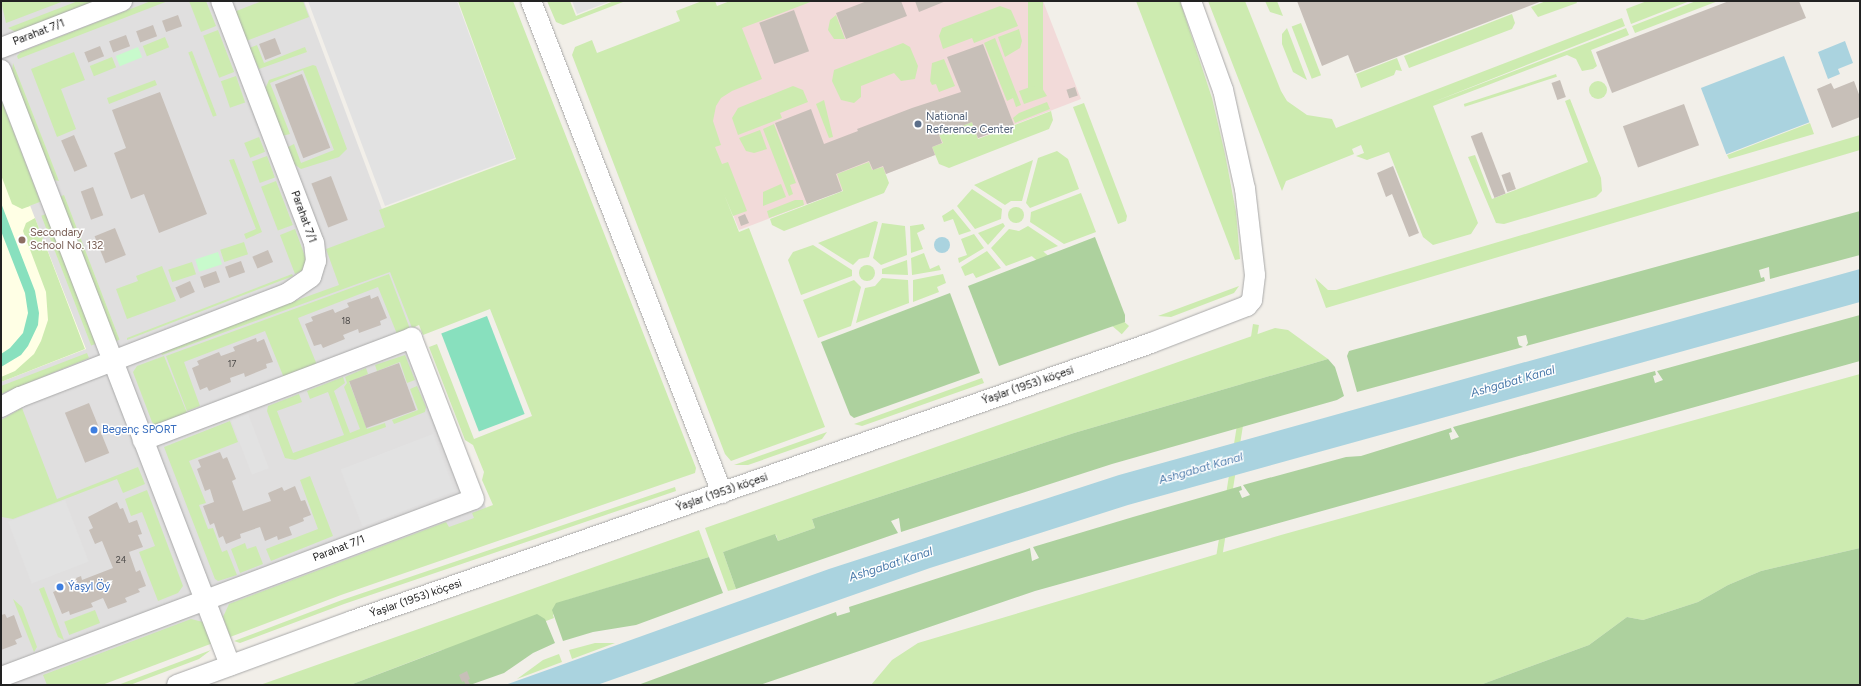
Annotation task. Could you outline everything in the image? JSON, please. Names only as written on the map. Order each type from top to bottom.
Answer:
[{"type":"street","name":"Parahat 7/1","points":[[1,48],[122,1]]},
{"type":"street","name":"Parahat 7/1","points":[[1,407],[20,397],[288,293],[307,282],[314,270],[316,252],[314,243],[221,1]]},
{"type":"street","points":[[531,1],[722,493]]},
{"type":"street","name":"Ýaşlar (1953) köçesi","points":[[177,685],[230,665],[1221,318],[1247,306],[1252,300],[1254,288],[1246,197],[1233,129],[1223,90],[1191,1]]},
{"type":"street","points":[[1,70],[230,665]]},
{"type":"street","name":"Parahat 7/1","points":[[1,677],[474,499],[412,338],[143,440]]},
{"type":"shaded area","points":[[1,1],[304,1],[395,244],[390,260],[492,523],[56,685],[1,685]]},
{"type":"shaded area","points":[[308,1],[457,1],[515,158],[385,206]]},
{"type":"shaded area","points":[[572,1],[611,1],[577,14]]},
{"type":"shaded area","points":[[785,1],[1043,1],[1081,99],[739,230],[668,46]]},
{"type":"shaded area","name":"Secondary School No. 132","points":[[1,131],[86,349],[1,382]]},
{"type":"shaded area","points":[[248,414],[269,468],[252,475],[231,420]]},
{"type":"shaded area","points":[[433,434],[455,491],[362,526],[341,469]]},
{"type":"shaded area","points":[[65,500],[89,562],[32,583],[8,522]]},
{"type":"green space","points":[[1,1],[13,2],[64,1],[6,23]]},
{"type":"green space","points":[[78,1],[95,1],[16,32],[8,28]]},
{"type":"green space","points":[[151,1],[168,1],[18,59],[17,56],[21,52]]},
{"type":"green space","points":[[189,1],[206,1],[216,26],[201,32]]},
{"type":"green space","points":[[262,1],[303,1],[309,17],[246,41],[234,12]]},
{"type":"green space","points":[[458,1],[513,1],[696,468],[695,473],[341,595],[230,637],[223,617],[229,604],[446,522],[449,527],[474,518],[472,513],[493,505],[482,480],[484,472],[473,445],[465,440],[429,347],[437,344],[474,439],[532,416],[490,309],[423,335],[419,325],[412,328],[390,272],[162,355],[160,350],[339,285],[326,249],[385,227],[379,210],[516,159]]},
{"type":"green space","points":[[547,1],[570,1],[576,16],[614,1],[623,2],[563,25],[556,22]]},
{"type":"green space","points":[[702,1],[715,1],[717,6],[730,1],[813,1],[742,28],[762,79],[732,91],[721,98],[716,106],[713,121],[721,145],[715,147],[722,164],[728,162],[747,211],[733,216],[724,194],[739,232],[749,228],[825,427],[731,461],[725,454],[572,55],[575,47],[592,40],[597,53],[680,21],[676,11]]},
{"type":"green space","points":[[1028,1],[1043,1],[1043,93],[1028,93]]},
{"type":"green space","points":[[1136,1],[1180,1],[1212,98],[1236,212],[1240,259],[1235,260]]},
{"type":"green space","points":[[1208,1],[1245,1],[1281,91],[1287,101],[1307,115],[1332,119],[1336,128],[1622,18],[1625,26],[1431,103],[1626,28],[1629,35],[1591,50],[1597,66],[1593,69],[1582,71],[1576,59],[1567,55],[1433,106],[1478,223],[1471,234],[1433,245],[1423,237],[1389,152],[1367,160],[1356,156],[1364,153],[1361,145],[1352,149],[1354,154],[1286,181],[1282,191]]},
{"type":"green space","points":[[1265,1],[1277,1],[1283,16],[1270,12]]},
{"type":"green space","points":[[1546,1],[1576,1],[1577,3],[1538,17],[1531,7]]},
{"type":"green space","points":[[1647,1],[1690,1],[1631,24],[1626,9]]},
{"type":"green space","points":[[1696,1],[1718,1],[1635,33],[1632,26]]},
{"type":"green space","points":[[1000,6],[1011,10],[1018,26],[974,43],[972,38],[943,49],[939,36],[942,28]]},
{"type":"green space","points":[[1512,14],[1515,23],[1512,29],[1409,68],[1404,56]]},
{"type":"green space","points":[[836,15],[845,39],[834,39],[828,30],[830,20]]},
{"type":"green space","points":[[1301,23],[1321,75],[1312,79],[1292,27]]},
{"type":"green space","points":[[1287,28],[1307,80],[1293,72],[1282,44],[1282,34]]},
{"type":"green space","points":[[1019,29],[1022,41],[1020,48],[1005,57],[998,37]]},
{"type":"green space","points":[[218,30],[234,72],[219,78],[203,36]]},
{"type":"green space","points":[[165,37],[169,47],[147,56],[143,46]]},
{"type":"green space","points":[[995,38],[1021,105],[1016,107],[1013,98],[1007,101],[984,43]]},
{"type":"green space","points":[[903,43],[910,47],[918,66],[915,79],[901,81],[894,73],[861,86],[861,97],[854,103],[841,100],[832,81],[834,70]]},
{"type":"green space","points":[[257,45],[264,63],[305,47],[307,52],[259,69],[249,48]]},
{"type":"green space","points":[[138,47],[142,57],[120,66],[116,56]]},
{"type":"green space","points":[[192,51],[217,115],[213,117],[188,52]]},
{"type":"green space","points":[[74,52],[85,80],[61,89],[76,129],[57,137],[31,69]]},
{"type":"green space","points":[[112,57],[116,67],[94,76],[90,66]]},
{"type":"green space","points":[[1397,58],[1402,71],[1396,70],[1394,75],[1361,88],[1356,74]]},
{"type":"green space","points":[[944,59],[955,86],[939,92],[936,84],[932,85],[930,81],[932,63]]},
{"type":"green space","points":[[13,63],[59,181],[54,180],[12,73]]},
{"type":"green space","points":[[313,65],[316,66],[347,149],[339,157],[301,169],[294,164],[286,148],[294,144],[301,163],[334,150],[303,70],[270,83],[290,134],[282,136],[265,89],[269,80]]},
{"type":"green space","points":[[1556,74],[1557,77],[1465,107],[1464,104]]},
{"type":"green space","points":[[236,76],[245,102],[230,108],[221,81]]},
{"type":"green space","points":[[155,80],[157,85],[109,104],[107,98]]},
{"type":"green space","points":[[1598,81],[1604,84],[1607,90],[1604,96],[1598,99],[1592,96],[1589,90],[1592,84]]},
{"type":"green space","points":[[793,86],[803,90],[808,102],[780,113],[782,118],[738,135],[732,118],[738,108]]},
{"type":"green space","points":[[1033,86],[1042,88],[1047,96],[1024,104],[1019,91]]},
{"type":"green space","points":[[1,99],[40,202],[26,207],[1,141]]},
{"type":"green space","points":[[1570,99],[1601,178],[1602,191],[1596,197],[1504,224],[1496,223],[1468,157],[1475,155],[1492,199],[1588,162],[1565,101]]},
{"type":"green space","points":[[824,100],[833,137],[829,138],[816,104]]},
{"type":"green space","points":[[1047,102],[1050,109],[1015,123],[1013,118],[1019,113]]},
{"type":"green space","points":[[1084,103],[1127,216],[1126,221],[1118,224],[1073,107]]},
{"type":"green space","points":[[1051,111],[1053,120],[1049,129],[949,168],[939,164],[932,147],[943,143],[939,135],[972,122],[978,139]]},
{"type":"green space","points":[[1810,123],[1814,134],[1729,159],[1727,155]]},
{"type":"green space","points":[[774,124],[796,183],[790,185],[793,194],[789,196],[763,129]]},
{"type":"green space","points":[[760,130],[767,149],[754,153],[746,151],[739,138]]},
{"type":"green space","points":[[1,131],[30,206],[22,209],[12,204],[1,175]]},
{"type":"green space","points":[[1860,135],[1860,150],[1326,308],[1315,278],[1328,290],[1336,290]]},
{"type":"green space","points":[[259,137],[265,152],[250,158],[244,143]]},
{"type":"green space","points":[[1057,151],[1068,159],[1079,189],[1030,208],[1026,203],[1038,158]]},
{"type":"green space","points":[[267,156],[275,178],[260,183],[252,161]]},
{"type":"green space","points":[[234,159],[262,232],[246,239],[244,234],[256,229],[229,160]]},
{"type":"green space","points":[[1033,160],[1022,201],[1011,201],[1005,205],[974,185]]},
{"type":"green space","points":[[869,162],[872,170],[883,167],[889,183],[884,193],[784,231],[772,225],[770,219],[843,191],[837,174]]},
{"type":"green space","points":[[276,181],[293,225],[278,231],[261,187]]},
{"type":"green space","points":[[781,184],[786,197],[763,206],[763,192]]},
{"type":"green space","points":[[972,189],[1002,209],[1001,219],[975,229],[957,206]]},
{"type":"green space","points":[[1081,193],[1096,232],[1064,244],[1030,222],[1031,212]]},
{"type":"green space","points":[[64,195],[120,340],[115,341],[59,197]]},
{"type":"green space","points":[[795,200],[803,200],[804,205],[769,218],[767,211]]},
{"type":"green space","points":[[1,203],[35,291],[39,313],[38,325],[28,346],[21,355],[1,367],[1,354],[10,348],[23,333],[28,313],[25,293],[1,231]]},
{"type":"green space","points":[[1016,207],[1023,212],[1024,215],[1019,222],[1016,223],[1009,218],[1008,215],[1013,208]]},
{"type":"green space","points":[[953,209],[971,231],[959,235],[953,219],[944,222],[942,216]]},
{"type":"green space","points":[[1860,211],[1860,255],[1770,279],[1769,267],[1759,270],[1761,278],[1764,277],[1765,281],[1526,346],[1528,343],[1526,335],[1517,337],[1519,345],[1523,347],[1357,392],[1347,356],[1349,351]]},
{"type":"green space","points":[[46,214],[96,344],[91,346],[41,216]]},
{"type":"green space","points":[[35,218],[85,349],[1,382],[1,377],[15,371],[34,354],[41,341],[48,320],[46,292],[23,231],[26,223]]},
{"type":"green space","points":[[875,221],[878,222],[869,257],[859,259],[853,265],[818,243]]},
{"type":"green space","points":[[882,223],[905,226],[907,255],[881,265],[873,258]]},
{"type":"green space","points":[[1003,223],[1005,226],[988,245],[978,233]]},
{"type":"green space","points":[[923,224],[925,229],[917,233],[923,249],[911,253],[910,226]]},
{"type":"green space","points":[[1028,226],[1058,246],[1006,266],[991,248],[1009,229],[1019,231]]},
{"type":"green space","points":[[295,229],[306,259],[302,271],[295,274],[280,235]]},
{"type":"green space","points":[[974,234],[984,248],[959,263],[958,258],[967,255],[961,239]]},
{"type":"green space","points":[[1026,237],[1129,326],[1122,334],[1019,245]]},
{"type":"green space","points":[[1095,237],[1125,315],[1125,322],[999,366],[968,286]]},
{"type":"green space","points":[[244,242],[248,254],[224,262],[220,250]]},
{"type":"green space","points":[[813,245],[852,270],[852,276],[801,295],[788,260],[793,252]]},
{"type":"green space","points":[[987,251],[1001,268],[976,278],[973,273],[965,276],[961,267]]},
{"type":"green space","points":[[218,252],[222,264],[199,272],[195,259]]},
{"type":"green space","points":[[924,253],[930,269],[939,265],[941,270],[912,275],[911,258]]},
{"type":"green space","points":[[907,260],[908,275],[882,274],[882,269]]},
{"type":"green space","points":[[192,262],[196,274],[172,282],[168,270]]},
{"type":"green space","points":[[867,265],[874,270],[875,273],[870,280],[867,281],[860,276],[859,273],[864,266]]},
{"type":"green space","points":[[162,266],[176,301],[127,319],[116,289],[138,281],[136,276]]},
{"type":"green space","points":[[292,274],[293,276],[127,340],[127,338]]},
{"type":"green space","points":[[389,274],[410,329],[397,334],[378,287],[298,318],[317,365],[284,378],[265,331],[184,362],[200,406],[187,411],[166,356]]},
{"type":"green space","points":[[943,274],[946,283],[937,287],[939,292],[913,302],[913,280]]},
{"type":"green space","points":[[882,278],[908,280],[909,303],[856,323],[865,288],[875,286]]},
{"type":"green space","points":[[854,280],[861,287],[851,326],[818,338],[803,300]]},
{"type":"green space","points":[[1239,286],[1234,293],[1171,317],[1158,316]]},
{"type":"green space","points":[[950,293],[980,373],[854,418],[850,415],[821,342]]},
{"type":"green space","points":[[1860,315],[1860,361],[1035,591],[760,685],[638,685],[836,612],[837,616],[850,612],[849,607],[1030,548],[1032,561],[1039,558],[1033,547],[1241,486],[1242,490],[1239,491],[1242,498],[1250,495],[1243,485],[1346,457],[1361,456],[1451,428],[1452,432],[1449,433],[1451,440],[1459,437],[1453,427],[1655,371],[1656,375],[1653,376],[1655,383],[1663,380],[1657,371]]},
{"type":"green space","points":[[487,316],[525,414],[479,432],[441,334]]},
{"type":"green space","points":[[1253,324],[1259,325],[1202,685],[1196,685]]},
{"type":"green space","points":[[1275,328],[1288,330],[1328,359],[1074,433],[812,519],[815,528],[778,541],[776,535],[723,552],[736,589],[728,591],[705,528]]},
{"type":"green space","points":[[87,353],[89,358],[1,394],[1,386]]},
{"type":"green space","points":[[405,355],[415,380],[407,383],[400,362],[377,371],[375,365]]},
{"type":"green space","points":[[164,356],[187,413],[155,425],[152,422],[133,372],[137,366]]},
{"type":"green space","points":[[1328,359],[1335,367],[1344,396],[1337,400],[1112,464],[901,532],[899,518],[891,521],[898,533],[736,589],[723,552],[775,534],[778,541],[815,528],[812,519],[1074,433]]},
{"type":"green space","points":[[366,368],[368,374],[349,382],[367,429],[385,423],[386,427],[295,460],[285,458],[267,411],[268,406],[299,394],[302,402],[277,411],[293,453],[344,435],[328,392],[310,399],[307,391],[343,377],[345,383],[334,391],[350,433],[360,429],[344,387],[347,383],[345,377]]},
{"type":"green space","points":[[1860,374],[1860,548],[1761,571],[1728,585],[1698,602],[1643,620],[1627,617],[1589,645],[1480,685],[871,685],[892,660],[918,643],[1281,535]]},
{"type":"green space","points":[[982,378],[984,383],[862,426],[854,424]]},
{"type":"green space","points":[[417,386],[426,407],[425,412],[394,424],[392,420],[418,410],[410,389]]},
{"type":"green space","points":[[22,408],[57,499],[138,467],[145,484],[123,493],[117,479],[13,519],[2,517],[1,420]]},
{"type":"green space","points":[[230,421],[238,442],[189,461],[206,503],[199,505],[208,529],[213,528],[222,552],[227,550],[237,575],[218,581],[215,579],[164,447]]},
{"type":"green space","points":[[827,432],[822,439],[748,465],[734,465]]},
{"type":"green space","points":[[310,476],[333,536],[271,561],[266,549],[318,529],[300,480]]},
{"type":"green space","points":[[675,487],[676,491],[344,604],[240,643],[234,641],[342,600]]},
{"type":"green space","points":[[147,490],[183,586],[178,593],[158,601],[139,552],[155,546],[142,512],[131,516],[125,499]]},
{"type":"green space","points":[[699,530],[709,557],[567,600],[553,615],[554,618],[546,621],[439,651],[350,685],[260,685]]},
{"type":"green space","points":[[245,543],[247,549],[256,546],[263,564],[240,573],[231,549]]},
{"type":"green space","points":[[1860,548],[1860,685],[1480,685],[1589,645],[1627,617],[1643,620],[1698,602],[1728,585],[1761,571]]},
{"type":"green space","points":[[709,557],[723,593],[636,625],[593,632],[563,641],[552,610],[556,603]]},
{"type":"green space","points":[[44,587],[64,640],[58,637],[39,589]]},
{"type":"green space","points":[[13,599],[22,607],[37,647],[34,652]]},
{"type":"green space","points":[[95,610],[100,623],[69,635],[64,622]]},
{"type":"green space","points":[[537,614],[545,619],[555,643],[533,653],[504,673],[470,685],[350,685]]},
{"type":"green space","points":[[191,619],[203,622],[213,643],[102,685],[47,685],[43,675]]},
{"type":"green space","points":[[595,643],[615,643],[572,659],[569,650]]},
{"type":"green space","points":[[211,650],[199,659],[130,685],[118,685]]},
{"type":"green space","points":[[559,654],[562,662],[517,679],[543,660]]},
{"type":"water","points":[[1845,41],[1853,63],[1838,69],[1840,74],[1828,79],[1818,52]]},
{"type":"water","points":[[1784,56],[1809,122],[1726,154],[1701,88]]},
{"type":"water","points":[[939,237],[945,237],[950,242],[948,251],[945,253],[939,253],[934,248],[934,242]]},
{"type":"water","name":"Ashgabat Kanal","points":[[1860,269],[1860,302],[1128,505],[930,568],[597,685],[505,685],[829,569],[1119,475]]},
{"type":"building","points":[[867,1],[901,1],[907,16],[846,39],[836,13]]},
{"type":"building","points":[[915,1],[946,1],[919,12]]},
{"type":"building","points":[[1297,1],[1542,1],[1355,73],[1348,55],[1322,66]]},
{"type":"building","points":[[1729,1],[1799,1],[1806,18],[1612,93],[1596,52]]},
{"type":"building","points":[[794,10],[809,51],[774,64],[759,23]]},
{"type":"building","points":[[178,15],[182,26],[166,32],[162,21]]},
{"type":"building","points":[[153,25],[157,36],[140,42],[136,31]]},
{"type":"building","points":[[126,35],[130,46],[113,52],[109,41]]},
{"type":"building","points":[[275,38],[281,54],[265,60],[259,44]]},
{"type":"building","name":"National Reference Center","points":[[983,44],[1014,125],[978,138],[972,122],[939,135],[942,143],[932,147],[935,155],[886,174],[883,166],[873,170],[869,161],[836,174],[842,191],[807,204],[775,123],[811,109],[824,144],[858,131],[857,129],[912,108],[961,92],[947,57]]},
{"type":"building","points":[[100,46],[104,56],[88,63],[84,52]]},
{"type":"building","points":[[302,74],[330,148],[303,158],[275,84]]},
{"type":"building","points":[[1560,80],[1566,97],[1557,100],[1551,83]]},
{"type":"building","points":[[1854,81],[1860,97],[1860,117],[1832,128],[1817,89],[1831,83],[1834,89]]},
{"type":"building","points":[[1075,87],[1078,96],[1069,98],[1066,90]]},
{"type":"building","points":[[160,92],[207,214],[159,233],[144,194],[131,199],[114,153],[126,148],[112,110]]},
{"type":"building","points":[[1684,104],[1699,145],[1638,168],[1623,126]]},
{"type":"building","points":[[1482,132],[1506,194],[1494,198],[1471,136]]},
{"type":"building","points":[[74,135],[87,166],[74,172],[61,140]]},
{"type":"building","points":[[1393,166],[1419,233],[1409,237],[1392,194],[1386,197],[1377,173]]},
{"type":"building","points":[[1510,172],[1516,189],[1507,192],[1501,175]]},
{"type":"building","points":[[331,176],[348,220],[328,227],[311,184]]},
{"type":"building","points":[[93,187],[103,215],[91,220],[81,191]]},
{"type":"building","points":[[745,214],[749,223],[741,226],[738,217]]},
{"type":"building","points":[[115,228],[126,255],[105,263],[95,236]]},
{"type":"building","points":[[268,250],[273,262],[257,269],[252,257]]},
{"type":"building","points":[[241,261],[245,272],[229,278],[225,267]]},
{"type":"building","points":[[216,271],[220,282],[204,288],[200,277]]},
{"type":"building","points":[[190,281],[195,292],[180,298],[175,288]]},
{"type":"building","points":[[370,295],[371,299],[378,296],[387,318],[380,321],[381,325],[359,333],[358,329],[343,335],[345,339],[323,348],[321,344],[314,346],[305,324],[313,321],[311,317],[333,309],[335,313],[349,307],[347,303]]},
{"type":"building","points":[[256,338],[257,342],[264,339],[273,362],[266,364],[267,368],[245,377],[244,373],[230,378],[231,382],[209,391],[207,387],[200,390],[192,368],[199,365],[197,361],[219,352],[221,356],[235,351],[233,347]]},
{"type":"building","points":[[399,363],[416,410],[366,428],[349,381]]},
{"type":"building","points":[[89,403],[109,453],[85,463],[65,413]]},
{"type":"building","points":[[220,452],[223,459],[227,457],[236,479],[232,481],[243,511],[271,501],[268,493],[282,487],[284,491],[295,486],[301,501],[305,500],[311,515],[303,518],[304,521],[289,527],[292,535],[278,540],[277,536],[265,541],[260,527],[240,534],[241,538],[226,544],[223,536],[219,538],[214,523],[210,525],[203,506],[214,502],[210,489],[205,491],[197,469],[201,467],[198,460]]},
{"type":"building","points":[[117,502],[120,509],[123,508],[129,523],[137,520],[142,534],[138,535],[143,547],[129,552],[136,572],[140,570],[146,586],[138,589],[140,592],[125,598],[127,602],[108,609],[103,598],[91,603],[93,607],[70,615],[69,611],[62,614],[53,592],[60,589],[59,585],[81,576],[82,580],[113,568],[102,541],[95,544],[89,530],[93,528],[88,517]]},
{"type":"building","points":[[5,614],[7,618],[14,615],[22,637],[15,640],[17,644],[1,650],[1,615]]},
{"type":"building","points":[[467,671],[470,679],[468,680],[470,685],[466,685],[464,681],[462,682],[459,675]]},
{"type":"place","name":"National Reference Center","points":[[918,124]]},
{"type":"place","name":"Secondary School No. 132","points":[[22,240]]},
{"type":"place","name":"Begenç SPORT","points":[[94,430]]},
{"type":"place","name":"Ýaşyl Öý","points":[[60,587]]}]
